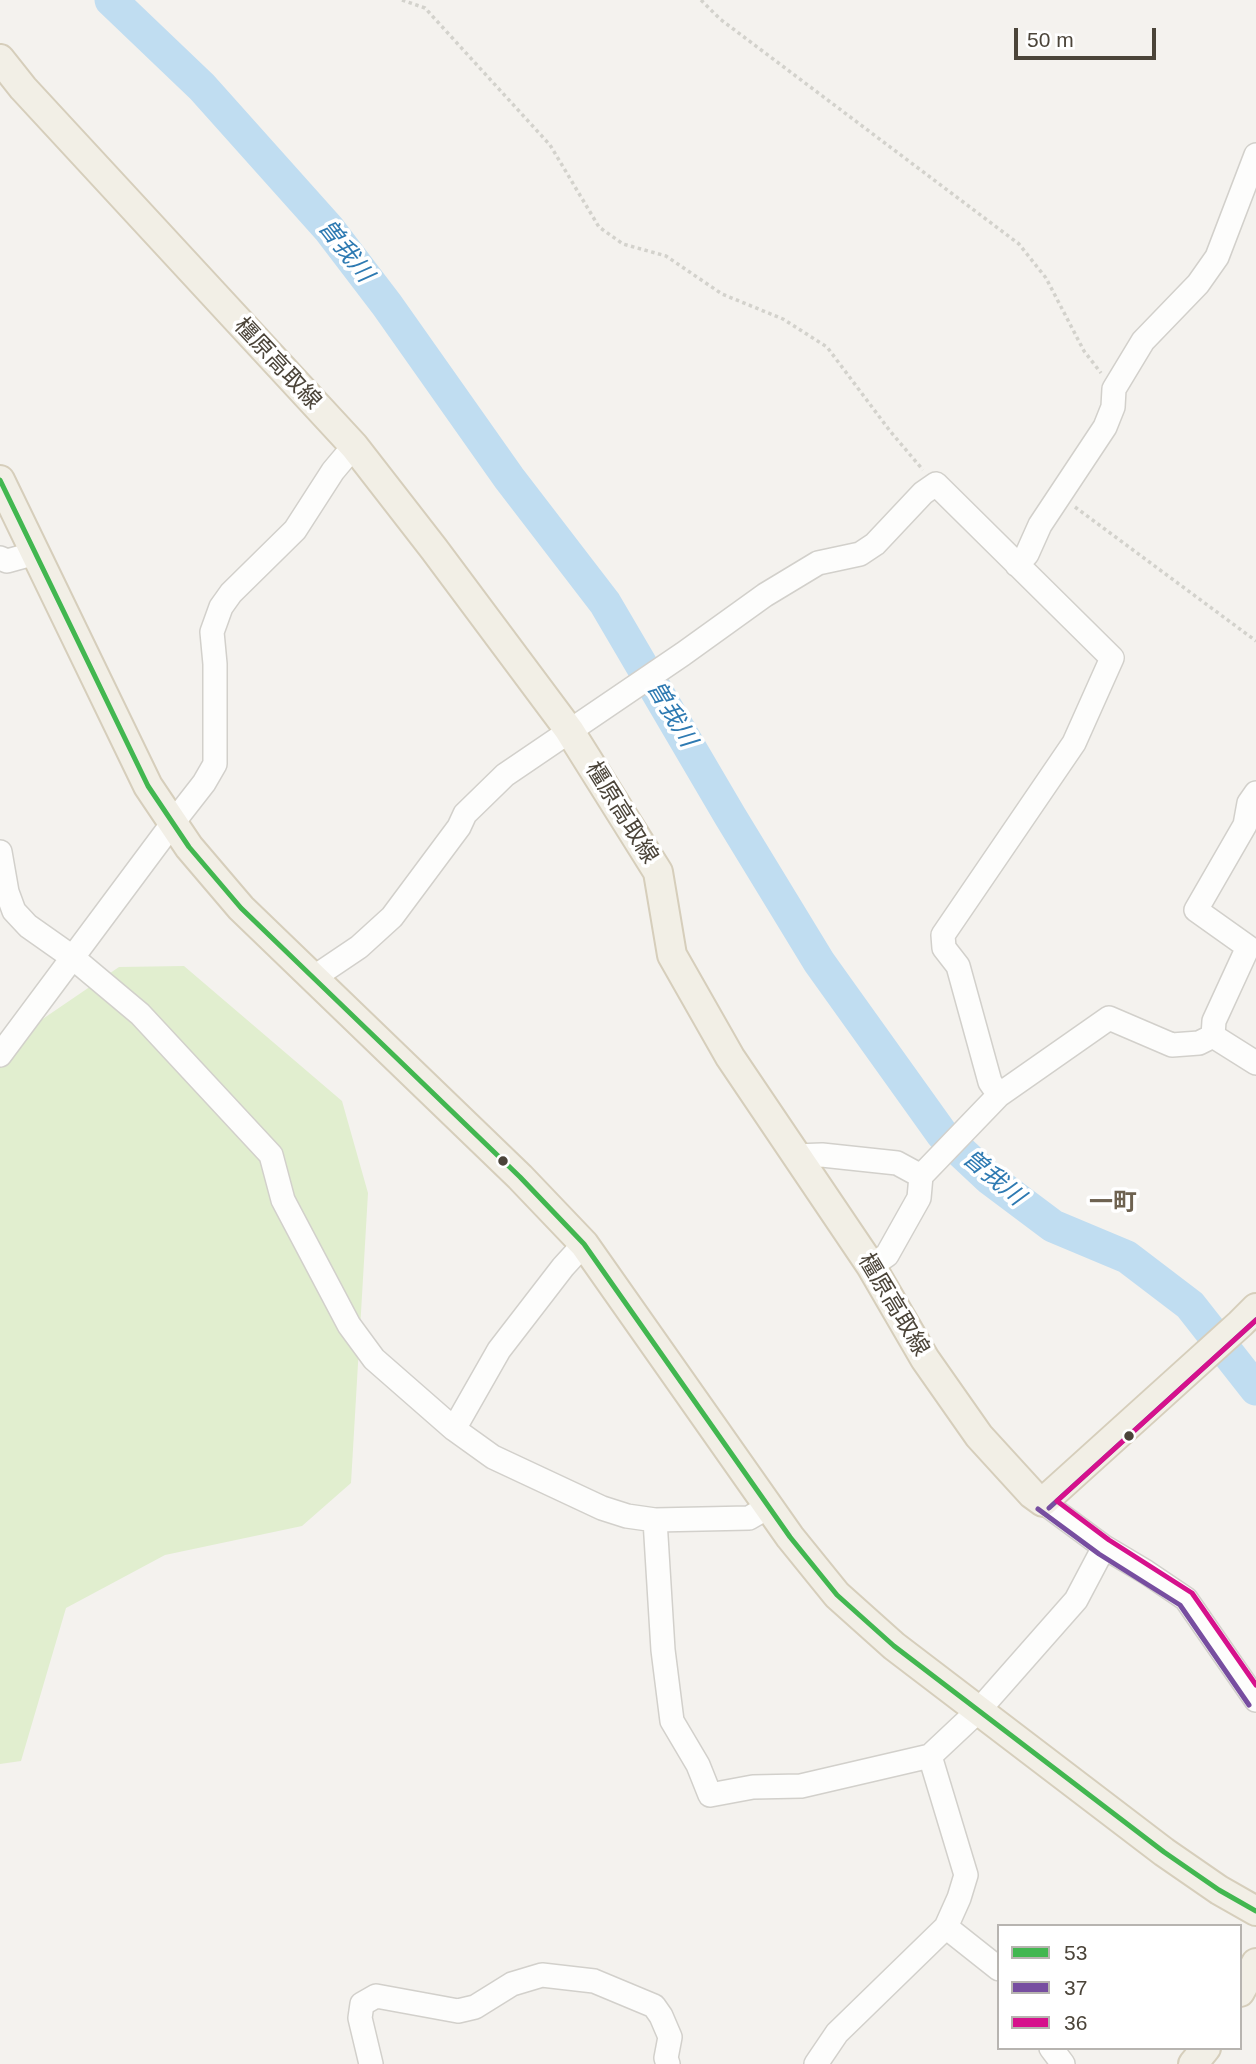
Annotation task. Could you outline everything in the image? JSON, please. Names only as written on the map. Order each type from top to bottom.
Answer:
[{"type":"main road","name":"橿原高取線","points":[[0,59],[23,88],[354,446],[569,730],[657,872],[672,955],[730,1057],[871,1266],[925,1359],[979,1436],[1032,1494],[1043,1502]]},
{"type":"main road","points":[[0,480],[142,776],[172,824],[241,908],[520,1177],[584,1244],[815,1570],[837,1595],[894,1646],[1164,1852],[1256,1910]]},
{"type":"main road","points":[[1043,1502],[1248,1316]]},
{"type":"main road","points":[[1242,1988],[1256,1963]]},
{"type":"main road","points":[[1193,2064],[1204,2050]]},
{"type":"street","points":[[1017,565],[1027,554],[1040,525],[1105,427],[1113,408],[1114,389],[1143,341],[1198,284],[1217,257],[1256,155]]},
{"type":"street","points":[[0,1055],[204,783],[215,764],[215,664],[212,632],[221,607],[231,593],[295,530],[333,471],[354,446]]},
{"type":"street","points":[[313,978],[359,947],[392,917],[459,827],[465,814],[505,775],[765,595],[818,562],[860,554],[875,544],[923,492],[936,485],[1112,658],[1074,743],[943,935],[944,948],[958,966],[990,1082],[991,1103]]},
{"type":"street","points":[[0,558],[7,561],[36,553]]},
{"type":"street","points":[[1213,1036],[1214,1021],[1250,963],[1248,947],[1196,910],[1245,825],[1249,803],[1256,793]]},
{"type":"street","points":[[0,852],[7,892],[14,911],[28,926],[72,957],[140,1014],[271,1155],[283,1200],[349,1325],[374,1359],[454,1429],[493,1457],[602,1508],[627,1516],[655,1520],[749,1518],[768,1507]]},
{"type":"street","points":[[871,1266],[887,1255],[919,1198],[925,1172],[991,1103],[1109,1018],[1172,1045],[1199,1043],[1213,1036]]},
{"type":"street","points":[[1213,1036],[1256,1063]]},
{"type":"street","points":[[795,1156],[897,1163],[925,1172]]},
{"type":"street","points":[[454,1429],[499,1350],[584,1244]]},
{"type":"street","points":[[1043,1502],[1104,1547],[1185,1599],[1256,1700]]},
{"type":"street","points":[[655,1520],[663,1650],[672,1721],[698,1765],[710,1795],[753,1787],[801,1786],[930,1756],[979,1710],[1076,1600],[1104,1547]]},
{"type":"street","points":[[816,2064],[837,2033],[946,1927],[959,1898],[966,1875],[930,1756]]},
{"type":"street","points":[[946,1927],[997,1967]]},
{"type":"street","points":[[371,2064],[360,2018],[362,2004],[376,1996],[458,2011],[475,2007],[512,1984],[542,1975],[594,1980],[654,2006],[670,2037],[666,2058],[668,2064]]},
{"type":"path","points":[[402,0],[425,8],[550,145],[599,227],[622,244],[666,257],[722,294],[783,319],[827,347],[890,431],[936,485]]},
{"type":"path","points":[[701,0],[720,19],[1019,244],[1046,278],[1084,351],[1114,389]]},
{"type":"path","points":[[1059,496],[1256,641]]},
{"type":"green space","points":[[184,966],[342,1101],[368,1193],[351,1483],[302,1526],[165,1555],[66,1608],[21,1761],[0,1764],[0,1048],[119,967]]},
{"type":"waterway","name":"曽我川","points":[[111,0],[202,87],[329,229],[387,305],[509,478],[605,603],[819,962],[942,1134],[989,1178],[1053,1226],[1127,1257],[1190,1305],[1256,1389]]},
{"type":"transit line","name":"53","points":[[0,480],[148,786],[189,847],[241,908],[520,1177],[584,1244],[790,1537],[837,1595],[894,1646],[1164,1852],[1219,1890],[1256,1911]]},
{"type":"transit line","name":"37","points":[[1049,1508],[1256,1320]]},
{"type":"transit line","name":"36","points":[[1256,1320],[1057,1501],[1109,1540],[1192,1593],[1256,1685]]},
{"type":"transit line","name":"37","points":[[1038,1509],[1099,1554],[1180,1605],[1249,1705]]},
{"type":"district","name":"一町","points":[[1113,1203]]}]
